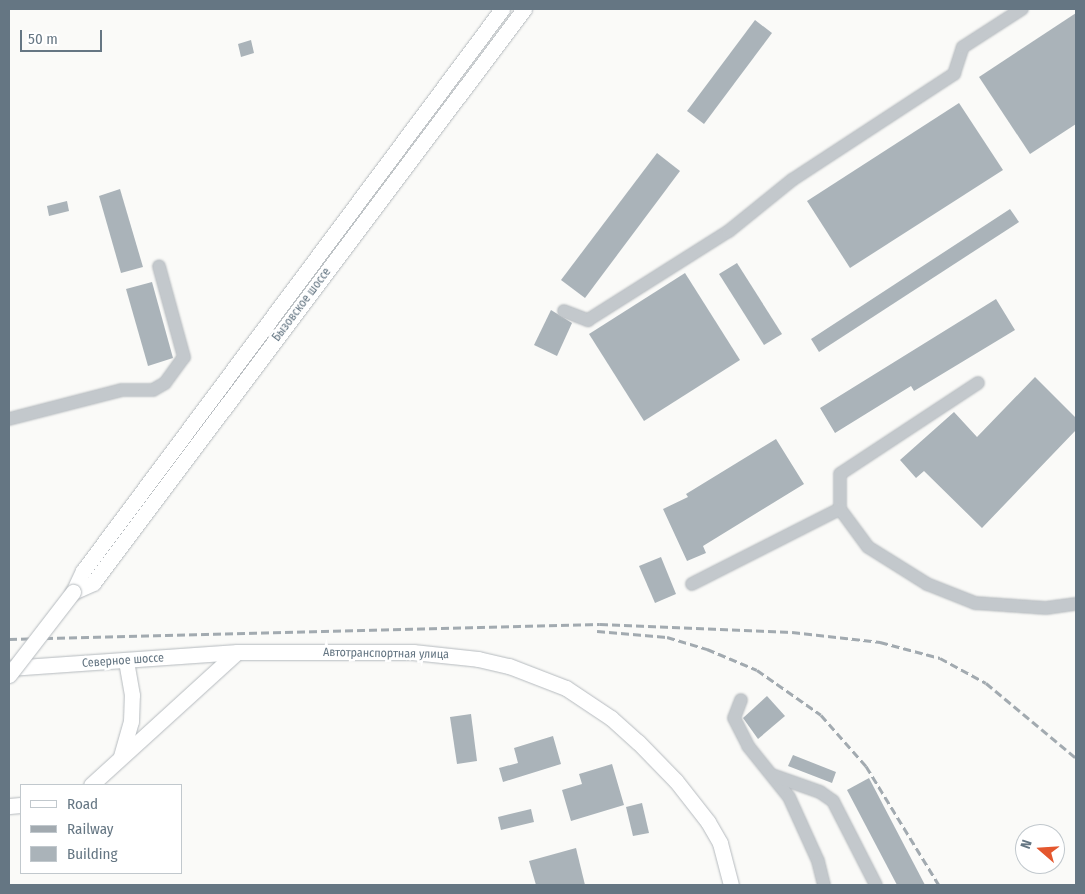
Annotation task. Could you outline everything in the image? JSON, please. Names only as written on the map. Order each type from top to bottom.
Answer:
[{"type":"main road","name":"Бызовское шоссе","points":[[9,675],[73,592],[83,571],[502,9]]},
{"type":"main road","name":"Бызовское шоссе","points":[[73,592],[93,583],[524,9]]},
{"type":"main road","name":"Северное шоссе","points":[[9,668],[237,652]]},
{"type":"main road","points":[[91,784],[237,652]]},
{"type":"main road","name":"Автотранспортная улица","points":[[237,652],[451,655],[509,666],[566,688],[622,727],[689,796],[720,843],[731,885]]},
{"type":"main road","points":[[121,756],[130,721],[132,696],[126,661]]},
{"type":"lane","points":[[564,311],[588,320],[729,231],[792,180],[954,74],[963,47],[1022,9]]},
{"type":"lane","points":[[9,419],[122,390],[153,390],[165,383],[184,356],[159,266]]},
{"type":"lane","points":[[978,383],[840,474],[840,509],[868,547],[935,588],[975,603],[1046,608],[1076,604]]},
{"type":"lane","points":[[692,584],[840,509]]},
{"type":"lane","points":[[741,700],[734,718],[748,746],[789,796],[818,861],[824,885]]},
{"type":"lane","points":[[772,775],[820,792],[833,801],[876,885]]},
{"type":"building","points":[[1076,13],[1076,124],[1030,154],[979,77]]},
{"type":"building","points":[[755,20],[772,33],[704,124],[687,111]]},
{"type":"building","points":[[251,40],[254,53],[241,57],[238,44]]},
{"type":"building","points":[[959,103],[1003,170],[850,268],[807,201]]},
{"type":"building","points":[[657,153],[680,171],[585,298],[561,280]]},
{"type":"building","points":[[120,189],[143,267],[121,273],[99,196]]},
{"type":"building","points":[[67,201],[69,211],[49,216],[47,206]]},
{"type":"building","points":[[1010,209],[1019,222],[819,352],[811,339]]},
{"type":"building","points":[[737,263],[782,334],[764,345],[719,274]]},
{"type":"building","points":[[685,273],[740,360],[644,421],[589,334]]},
{"type":"building","points":[[152,282],[173,358],[148,366],[126,289]]},
{"type":"building","points":[[996,299],[1015,330],[914,391],[911,386],[835,433],[820,408]]},
{"type":"building","points":[[551,310],[572,323],[557,356],[534,345]]},
{"type":"building","points":[[1035,377],[1076,418],[1076,430],[982,528],[924,471],[916,478],[900,460],[954,412],[977,437]]},
{"type":"building","points":[[776,439],[804,484],[703,546],[706,553],[687,561],[663,509],[688,497],[686,494]]},
{"type":"building","points":[[661,557],[676,594],[655,603],[639,566]]},
{"type":"building","points":[[767,696],[785,716],[758,739],[743,718]]},
{"type":"building","points":[[471,714],[477,761],[457,764],[450,717]]},
{"type":"building","points":[[553,736],[561,764],[503,782],[499,768],[518,763],[514,748]]},
{"type":"building","points":[[793,755],[836,772],[832,783],[788,766]]},
{"type":"building","points":[[612,764],[624,805],[571,821],[562,790],[582,784],[579,774]]},
{"type":"building","points":[[869,778],[925,885],[897,885],[847,790]]},
{"type":"building","points":[[642,803],[649,833],[633,836],[626,807]]},
{"type":"building","points":[[531,809],[534,822],[501,830],[498,817]]},
{"type":"building","points":[[576,848],[585,885],[536,885],[529,861]]},
{"type":"railway","points":[[9,639],[600,624],[792,632],[880,642],[940,658],[986,683],[1076,758]]},
{"type":"railway","points":[[597,631],[667,637],[707,649],[757,670],[821,715],[866,766],[939,885]]}]
